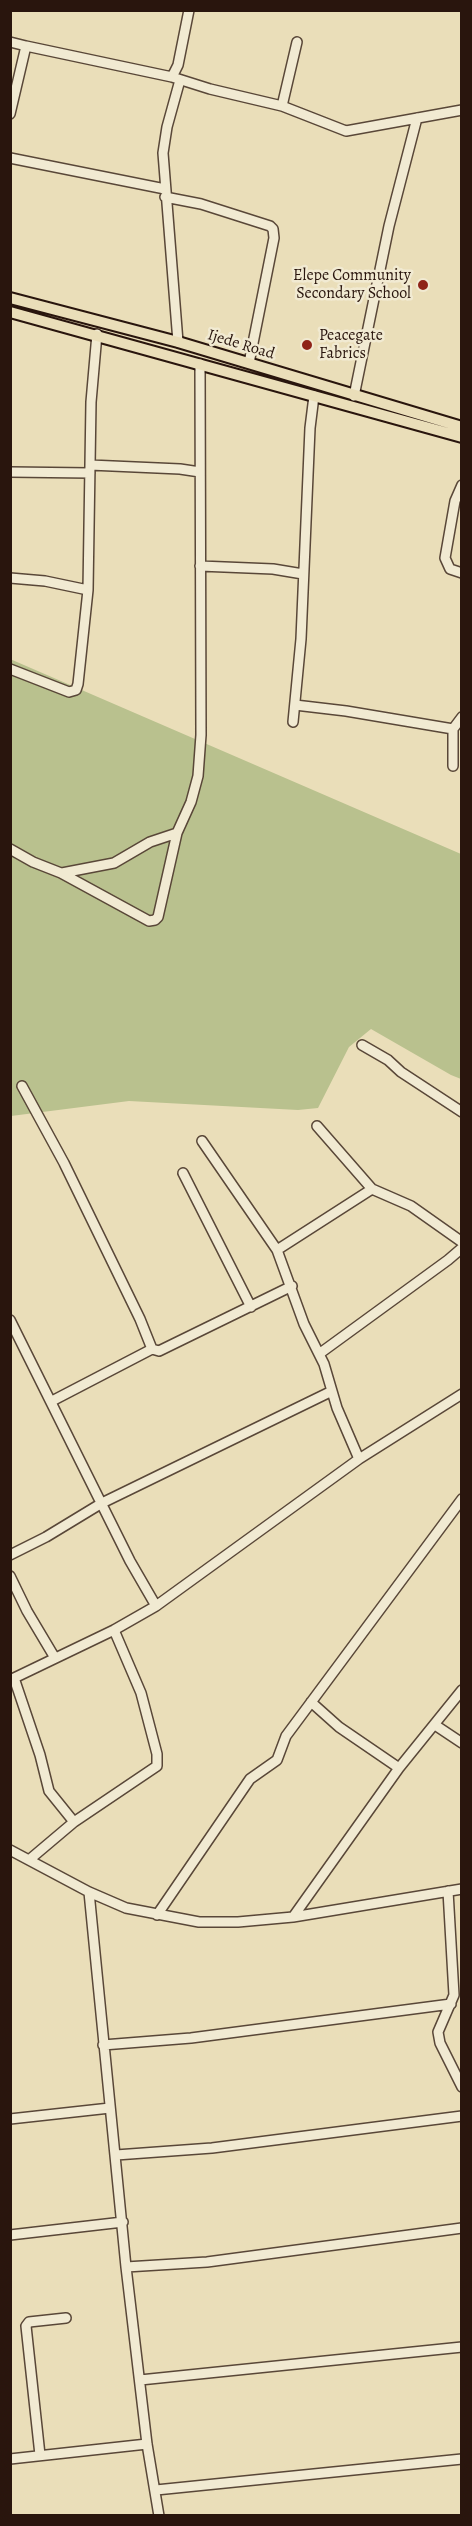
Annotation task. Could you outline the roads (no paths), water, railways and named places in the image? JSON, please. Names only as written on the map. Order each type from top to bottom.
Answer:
[{"type":"main road","name":"Ijede Road","points":[[10,298],[178,342],[462,427]]},
{"type":"main road","name":"Ijede Road","points":[[10,312],[97,334],[462,437]]},
{"type":"street","points":[[178,342],[163,146],[189,10]]},
{"type":"street","points":[[10,42],[176,78],[282,106],[346,131],[462,110]]},
{"type":"street","points":[[282,106],[297,42]]},
{"type":"street","points":[[10,114],[26,46]]},
{"type":"street","points":[[354,396],[389,226],[417,118]]},
{"type":"street","points":[[10,158],[165,193],[270,226],[273,229],[274,238],[249,363]]},
{"type":"street","points":[[10,669],[69,692],[76,690],[88,590],[92,376],[97,334]]},
{"type":"street","points":[[10,849],[33,862],[61,873],[149,921],[158,917],[177,833],[191,802],[198,776],[201,735],[200,364]]},
{"type":"street","points":[[293,722],[301,639],[310,428],[314,396]]},
{"type":"street","points":[[10,472],[180,469],[200,472]]},
{"type":"street","points":[[462,485],[455,501],[445,558],[450,568],[462,573]]},
{"type":"street","points":[[200,566],[273,569],[303,574]]},
{"type":"street","points":[[10,578],[45,581],[88,590]]},
{"type":"street","points":[[295,705],[453,729]]},
{"type":"street","points":[[453,766],[453,729],[462,717]]},
{"type":"street","points":[[61,873],[114,863],[150,842],[177,833]]},
{"type":"street","points":[[362,1045],[388,1060],[401,1072],[462,1112]]},
{"type":"street","points":[[22,1086],[64,1163],[140,1319],[152,1349]]},
{"type":"street","points":[[317,1126],[372,1189],[411,1206],[461,1241],[448,1260],[318,1354]]},
{"type":"street","points":[[202,1141],[277,1250],[304,1324],[359,1459]]},
{"type":"street","points":[[183,1173],[206,1214],[251,1307]]},
{"type":"street","points":[[277,1250],[372,1189]]},
{"type":"street","points":[[52,1401],[152,1349],[159,1351],[291,1286]]},
{"type":"street","points":[[10,1320],[130,1561],[156,1606]]},
{"type":"street","points":[[10,1345],[20,1338]]},
{"type":"street","points":[[10,1555],[46,1537],[102,1503],[332,1391]]},
{"type":"street","points":[[74,1822],[49,1791],[40,1755],[12,1679],[114,1630],[156,1606],[359,1459],[462,1394]]},
{"type":"street","points":[[157,1915],[250,1779],[277,1760],[286,1736],[462,1499]]},
{"type":"street","points":[[10,1576],[55,1658]]},
{"type":"street","points":[[29,1860],[74,1822],[157,1766],[159,1760],[141,1693],[114,1630]]},
{"type":"street","points":[[293,1917],[399,1768],[462,1690]]},
{"type":"street","points":[[311,1702],[339,1727],[399,1768]]},
{"type":"street","points":[[435,1725],[462,1743]]},
{"type":"street","points":[[10,1851],[89,1892],[126,1908],[208,1922],[293,1917],[457,1888],[454,1995],[438,2032],[440,2043],[458,2070],[462,2087]]},
{"type":"street","points":[[89,1892],[126,2268],[147,2444],[159,2516]]},
{"type":"street","points":[[103,2045],[191,2038],[451,2004]]},
{"type":"street","points":[[10,2119],[110,2108]]},
{"type":"street","points":[[116,2155],[212,2148],[462,2116]]},
{"type":"street","points":[[10,2235],[123,2223]]},
{"type":"street","points":[[126,2268],[264,2255],[462,2228]]},
{"type":"street","points":[[40,2455],[26,2326],[29,2322],[66,2318]]},
{"type":"street","points":[[140,2380],[462,2347]]},
{"type":"street","points":[[10,2459],[147,2444]]},
{"type":"street","points":[[156,2490],[462,2459]]},
{"type":"place","name":"Elepe Community Secondary School","points":[[423,285]]},
{"type":"place","name":"Peacegate Fabrics","points":[[307,345]]}]
